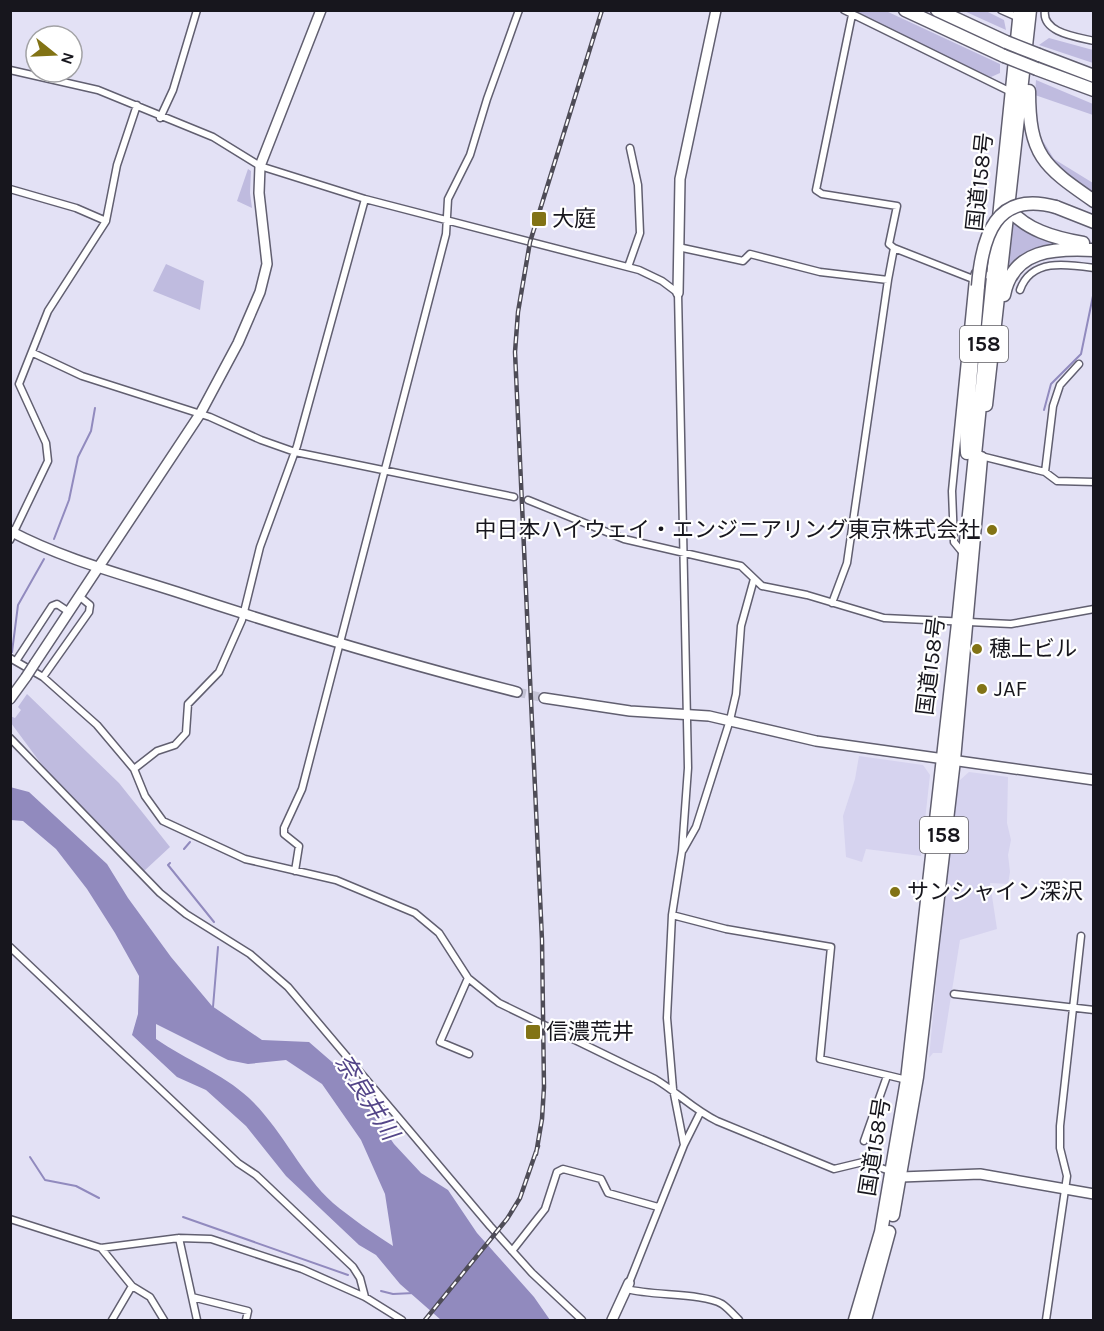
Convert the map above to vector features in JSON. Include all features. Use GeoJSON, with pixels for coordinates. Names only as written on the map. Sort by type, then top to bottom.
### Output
{"type":"FeatureCollection","features":[{"type":"Feature","properties":{"kind":"highway"},"geometry":{"type":"LineString","coordinates":[[905,10],[1004,56],[1094,90]]}},
{"type":"Feature","properties":{"kind":"highway"},"geometry":{"type":"LineString","coordinates":[[937,10],[1005,42],[1094,76]]}},
{"type":"Feature","properties":{"kind":"highway"},"geometry":{"type":"LineString","coordinates":[[1025,14],[1029,115],[1033,142],[1043,161],[1094,201]]}},
{"type":"Feature","properties":{"kind":"highway","name":"国道158号"},"geometry":{"type":"LineString","coordinates":[[962,623],[969,493],[991,276],[1011,92],[1025,14]]}},
{"type":"Feature","properties":{"kind":"highway","name":"国道158号"},"geometry":{"type":"LineString","coordinates":[[865,1320],[917,1077],[962,623],[1008,208],[1025,14]]}},
{"type":"Feature","properties":{"kind":"highway"},"geometry":{"type":"LineString","coordinates":[[1039,55],[1094,71]]}},
{"type":"Feature","properties":{"kind":"highway"},"geometry":{"type":"LineString","coordinates":[[1000,195],[1020,221],[1037,230],[1067,240],[1094,244]]}},
{"type":"Feature","properties":{"kind":"highway"},"geometry":{"type":"LineString","coordinates":[[969,493],[966,432],[975,282],[983,244],[994,222],[1004,213],[1023,204],[1043,204],[1056,207],[1094,222]]}},
{"type":"Feature","properties":{"kind":"highway"},"geometry":{"type":"LineString","coordinates":[[993,345],[1005,291],[1017,265],[1049,250],[1094,250]]}},
{"type":"Feature","properties":{"kind":"highway","name":"国道158号"},"geometry":{"type":"LineString","coordinates":[[855,1320],[897,1174],[948,759]]}},
{"type":"Feature","properties":{"kind":"street"},"geometry":{"type":"LineString","coordinates":[[160,118],[173,90],[197,10]]}},
{"type":"Feature","properties":{"kind":"street"},"geometry":{"type":"LineString","coordinates":[[10,699],[200,414],[238,343],[264,279],[267,264],[259,194],[260,166],[321,10]]}},
{"type":"Feature","properties":{"kind":"street"},"geometry":{"type":"LineString","coordinates":[[295,871],[299,846],[284,834],[284,828],[302,789],[446,234],[448,199],[470,155],[487,99],[519,10]]}},
{"type":"Feature","properties":{"kind":"street"},"geometry":{"type":"LineString","coordinates":[[684,1145],[673,1089],[666,1018],[672,915],[682,851],[688,768],[682,552],[678,247],[680,179],[716,10]]}},
{"type":"Feature","properties":{"kind":"street"},"geometry":{"type":"LineString","coordinates":[[1001,10],[1025,14]]}},
{"type":"Feature","properties":{"kind":"street"},"geometry":{"type":"LineString","coordinates":[[1045,10],[1044,15],[1050,26],[1058,32],[1094,41]]}},
{"type":"Feature","properties":{"kind":"street"},"geometry":{"type":"LineString","coordinates":[[975,282],[889,244],[897,206],[822,194],[816,190],[849,12],[1011,92]]}},
{"type":"Feature","properties":{"kind":"street"},"geometry":{"type":"LineString","coordinates":[[10,70],[81,85],[137,105],[160,118],[213,137],[260,166],[365,199],[628,267],[662,281],[678,293]]}},
{"type":"Feature","properties":{"kind":"street"},"geometry":{"type":"LineString","coordinates":[[137,105],[117,165],[106,221],[48,311],[19,384],[49,452],[48,461],[37,489],[12,535],[99,567],[339,644],[517,692]]}},
{"type":"Feature","properties":{"kind":"street"},"geometry":{"type":"LineString","coordinates":[[628,267],[640,233],[638,185],[630,148]]}},
{"type":"Feature","properties":{"kind":"street"},"geometry":{"type":"LineString","coordinates":[[10,189],[76,208],[106,221]]}},
{"type":"Feature","properties":{"kind":"street"},"geometry":{"type":"LineString","coordinates":[[134,770],[157,751],[175,745],[186,733],[188,704],[219,672],[243,614],[260,547],[295,452],[365,199]]}},
{"type":"Feature","properties":{"kind":"street"},"geometry":{"type":"LineString","coordinates":[[678,247],[743,261],[750,254],[820,272],[888,280]]}},
{"type":"Feature","properties":{"kind":"street"},"geometry":{"type":"LineString","coordinates":[[832,603],[847,562],[894,248]]}},
{"type":"Feature","properties":{"kind":"street"},"geometry":{"type":"LineString","coordinates":[[1020,290],[1024,279],[1031,271],[1066,264],[1094,268]]}},
{"type":"Feature","properties":{"kind":"street"},"geometry":{"type":"LineString","coordinates":[[964,553],[954,542],[952,491],[975,273],[991,276]]}},
{"type":"Feature","properties":{"kind":"street"},"geometry":{"type":"LineString","coordinates":[[33,352],[82,376],[200,414],[295,452],[514,497]]}},
{"type":"Feature","properties":{"kind":"street"},"geometry":{"type":"LineString","coordinates":[[1044,472],[1053,406],[1060,385],[1079,364]]}},
{"type":"Feature","properties":{"kind":"street"},"geometry":{"type":"LineString","coordinates":[[10,381],[19,384]]}},
{"type":"Feature","properties":{"kind":"street"},"geometry":{"type":"LineString","coordinates":[[981,456],[1044,472],[1057,481],[1094,482]]}},
{"type":"Feature","properties":{"kind":"street"},"geometry":{"type":"LineString","coordinates":[[528,500],[624,539],[741,566],[762,586],[884,618],[1011,624],[1094,609]]}},
{"type":"Feature","properties":{"kind":"street"},"geometry":{"type":"LineString","coordinates":[[682,851],[696,826],[730,720],[736,694],[735,672],[741,626],[754,579]]}},
{"type":"Feature","properties":{"kind":"street"},"geometry":{"type":"LineString","coordinates":[[43,677],[89,612],[88,602],[79,596]]}},
{"type":"Feature","properties":{"kind":"street"},"geometry":{"type":"LineString","coordinates":[[69,612],[57,604],[52,606],[14,659],[43,677],[97,725],[134,770],[145,796],[163,821],[245,859],[336,880],[415,913],[439,933],[468,978],[499,1003],[673,1089],[700,1113],[736,1130],[834,1169],[863,1162],[897,1174],[980,1174],[1063,1191],[1094,1194]]}},
{"type":"Feature","properties":{"kind":"street"},"geometry":{"type":"LineString","coordinates":[[544,698],[589,706],[730,720],[816,741],[1094,780]]}},
{"type":"Feature","properties":{"kind":"street"},"geometry":{"type":"LineString","coordinates":[[10,738],[160,893],[186,914],[250,954],[288,987],[512,1251],[582,1320]]}},
{"type":"Feature","properties":{"kind":"street"},"geometry":{"type":"LineString","coordinates":[[672,915],[726,929],[831,947],[819,1059],[907,1080]]}},
{"type":"Feature","properties":{"kind":"street"},"geometry":{"type":"LineString","coordinates":[[1046,1320],[1067,1171],[1060,1148],[1060,1126],[1081,936]]}},
{"type":"Feature","properties":{"kind":"street"},"geometry":{"type":"LineString","coordinates":[[10,947],[238,1163],[256,1175],[341,1254],[360,1278],[365,1297]]}},
{"type":"Feature","properties":{"kind":"street"},"geometry":{"type":"LineString","coordinates":[[468,978],[440,1042],[469,1054]]}},
{"type":"Feature","properties":{"kind":"street"},"geometry":{"type":"LineString","coordinates":[[954,994],[1094,1010]]}},
{"type":"Feature","properties":{"kind":"street"},"geometry":{"type":"LineString","coordinates":[[864,1141],[887,1076]]}},
{"type":"Feature","properties":{"kind":"street"},"geometry":{"type":"LineString","coordinates":[[612,1320],[628,1286],[684,1145],[700,1113]]}},
{"type":"Feature","properties":{"kind":"street"},"geometry":{"type":"LineString","coordinates":[[512,1251],[545,1209],[557,1172],[563,1168],[601,1179],[608,1192],[658,1207]]}},
{"type":"Feature","properties":{"kind":"street"},"geometry":{"type":"LineString","coordinates":[[10,1219],[101,1248],[178,1238],[211,1239],[256,1252],[365,1297],[402,1320]]}},
{"type":"Feature","properties":{"kind":"street"},"geometry":{"type":"LineString","coordinates":[[178,1238],[197,1320]]}},
{"type":"Feature","properties":{"kind":"street"},"geometry":{"type":"LineString","coordinates":[[101,1248],[132,1286],[150,1298],[164,1320]]}},
{"type":"Feature","properties":{"kind":"street"},"geometry":{"type":"LineString","coordinates":[[112,1320],[132,1286]]}},
{"type":"Feature","properties":{"kind":"street"},"geometry":{"type":"LineString","coordinates":[[628,1286],[647,1294],[712,1300],[723,1305],[739,1320]]}},
{"type":"Feature","properties":{"kind":"street"},"geometry":{"type":"LineString","coordinates":[[192,1297],[248,1311],[246,1320]]}},
{"type":"Feature","properties":{"kind":"shaded area"},"geometry":{"type":"Polygon","coordinates":[[[853,11],[886,11],[1000,64],[1000,73],[991,77],[975,71],[853,11]]]}},
{"type":"Feature","properties":{"kind":"shaded area"},"geometry":{"type":"Polygon","coordinates":[[[964,11],[986,11],[1004,20],[1006,30],[964,11]]]}},
{"type":"Feature","properties":{"kind":"shaded area"},"geometry":{"type":"Polygon","coordinates":[[[1049,38],[1093,50],[1093,63],[1039,45],[1049,38]]]}},
{"type":"Feature","properties":{"kind":"shaded area"},"geometry":{"type":"Polygon","coordinates":[[[1036,80],[1093,104],[1093,115],[1035,95],[1036,80]]]}},
{"type":"Feature","properties":{"kind":"shaded area"},"geometry":{"type":"Polygon","coordinates":[[[1037,131],[1054,159],[1093,183],[1093,196],[1072,181],[1039,147],[1037,131]]]}},
{"type":"Feature","properties":{"kind":"shaded area"},"geometry":{"type":"Polygon","coordinates":[[[248,169],[251,171],[252,208],[237,201],[248,169]]]}},
{"type":"Feature","properties":{"kind":"shaded area"},"geometry":{"type":"Polygon","coordinates":[[[1011,218],[1055,240],[1055,247],[1031,250],[1008,265],[1011,218]]]}},
{"type":"Feature","properties":{"kind":"shaded area"},"geometry":{"type":"Polygon","coordinates":[[[166,264],[204,281],[200,310],[153,291],[166,264]]]}},
{"type":"Feature","properties":{"kind":"shaded area"},"geometry":{"type":"Polygon","coordinates":[[[27,694],[119,783],[170,847],[143,872],[45,769],[11,723],[10,716],[15,718],[21,710],[18,707],[27,694]]]}},
{"type":"Feature","properties":{"kind":"shaded area"},"geometry":{"type":"Polygon","coordinates":[[[859,756],[923,765],[930,775],[921,856],[866,849],[862,862],[846,857],[843,816],[855,779],[859,756]]]}},
{"type":"Feature","properties":{"kind":"shaded area"},"geometry":{"type":"Polygon","coordinates":[[[969,772],[1008,777],[1007,823],[1011,840],[1008,855],[1010,872],[1008,884],[990,883],[997,929],[960,940],[942,1053],[933,1053],[929,1058],[951,827],[959,781],[969,772]]]}},
{"type":"Feature","properties":{"kind":"shaded area"},"geometry":{"type":"Polygon","coordinates":[[[10,787],[29,792],[107,864],[128,898],[171,957],[212,1006],[262,1040],[309,1042],[347,1075],[394,1144],[421,1173],[448,1190],[477,1233],[534,1297],[550,1320],[441,1320],[400,1284],[376,1255],[359,1245],[286,1176],[246,1126],[206,1090],[177,1077],[132,1035],[138,1014],[139,976],[115,933],[87,889],[56,849],[23,821],[11,820],[10,787]],[[156,1024],[156,1039],[216,1074],[249,1098],[261,1110],[321,1191],[347,1214],[393,1246],[385,1194],[361,1140],[322,1084],[286,1060],[248,1064],[228,1060],[156,1024]]]}},
{"type":"Feature","properties":{"kind":"waterway"},"geometry":{"type":"LineString","coordinates":[[1044,410],[1051,384],[1081,354],[1094,291]]}},
{"type":"Feature","properties":{"kind":"waterway"},"geometry":{"type":"LineString","coordinates":[[54,539],[69,500],[78,457],[91,431],[95,408]]}},
{"type":"Feature","properties":{"kind":"waterway"},"geometry":{"type":"LineString","coordinates":[[12,652],[18,605],[44,559]]}},
{"type":"Feature","properties":{"kind":"waterway"},"geometry":{"type":"LineString","coordinates":[[184,849],[190,842]]}},
{"type":"Feature","properties":{"kind":"waterway"},"geometry":{"type":"LineString","coordinates":[[170,863],[168,865],[214,922]]}},
{"type":"Feature","properties":{"kind":"waterway"},"geometry":{"type":"LineString","coordinates":[[213,1007],[218,947]]}},
{"type":"Feature","properties":{"kind":"waterway"},"geometry":{"type":"LineString","coordinates":[[30,1157],[45,1180],[76,1186],[99,1198]]}},
{"type":"Feature","properties":{"kind":"waterway"},"geometry":{"type":"LineString","coordinates":[[183,1217],[348,1275]]}},
{"type":"Feature","properties":{"kind":"waterway"},"geometry":{"type":"LineString","coordinates":[[381,1291],[393,1294],[414,1293]]}},
{"type":"Feature","properties":{"kind":"tunnel"},"geometry":{"type":"LineString","coordinates":[[517,692],[544,698]]}},
{"type":"Feature","properties":{"kind":"railway"},"geometry":{"type":"LineString","coordinates":[[536,1154],[542,1119],[544,1087],[542,940],[515,352],[518,312],[530,242],[602,10]]}},
{"type":"Feature","properties":{"kind":"railway"},"geometry":{"type":"LineString","coordinates":[[425,1320],[507,1219],[520,1198],[538,1146]]}},
{"type":"Feature","properties":{"kind":"place","name":"大庭"},"geometry":{"type":"Point","coordinates":[539,219]}},
{"type":"Feature","properties":{"kind":"place","name":"中日本ハイウェイ・エンジニアリング東京株式会社"},"geometry":{"type":"Point","coordinates":[992,530]}},
{"type":"Feature","properties":{"kind":"place","name":"穂上ビル"},"geometry":{"type":"Point","coordinates":[977,649]}},
{"type":"Feature","properties":{"kind":"place","name":"JAF"},"geometry":{"type":"Point","coordinates":[982,689]}},
{"type":"Feature","properties":{"kind":"place","name":"サンシャイン深沢"},"geometry":{"type":"Point","coordinates":[895,892]}},
{"type":"Feature","properties":{"kind":"place","name":"信濃荒井"},"geometry":{"type":"Point","coordinates":[533,1032]}},
{"type":"Feature","properties":{"kind":"water label","name":"奈良井川"},"geometry":{"type":"Point","coordinates":[367,1097]}}]}
